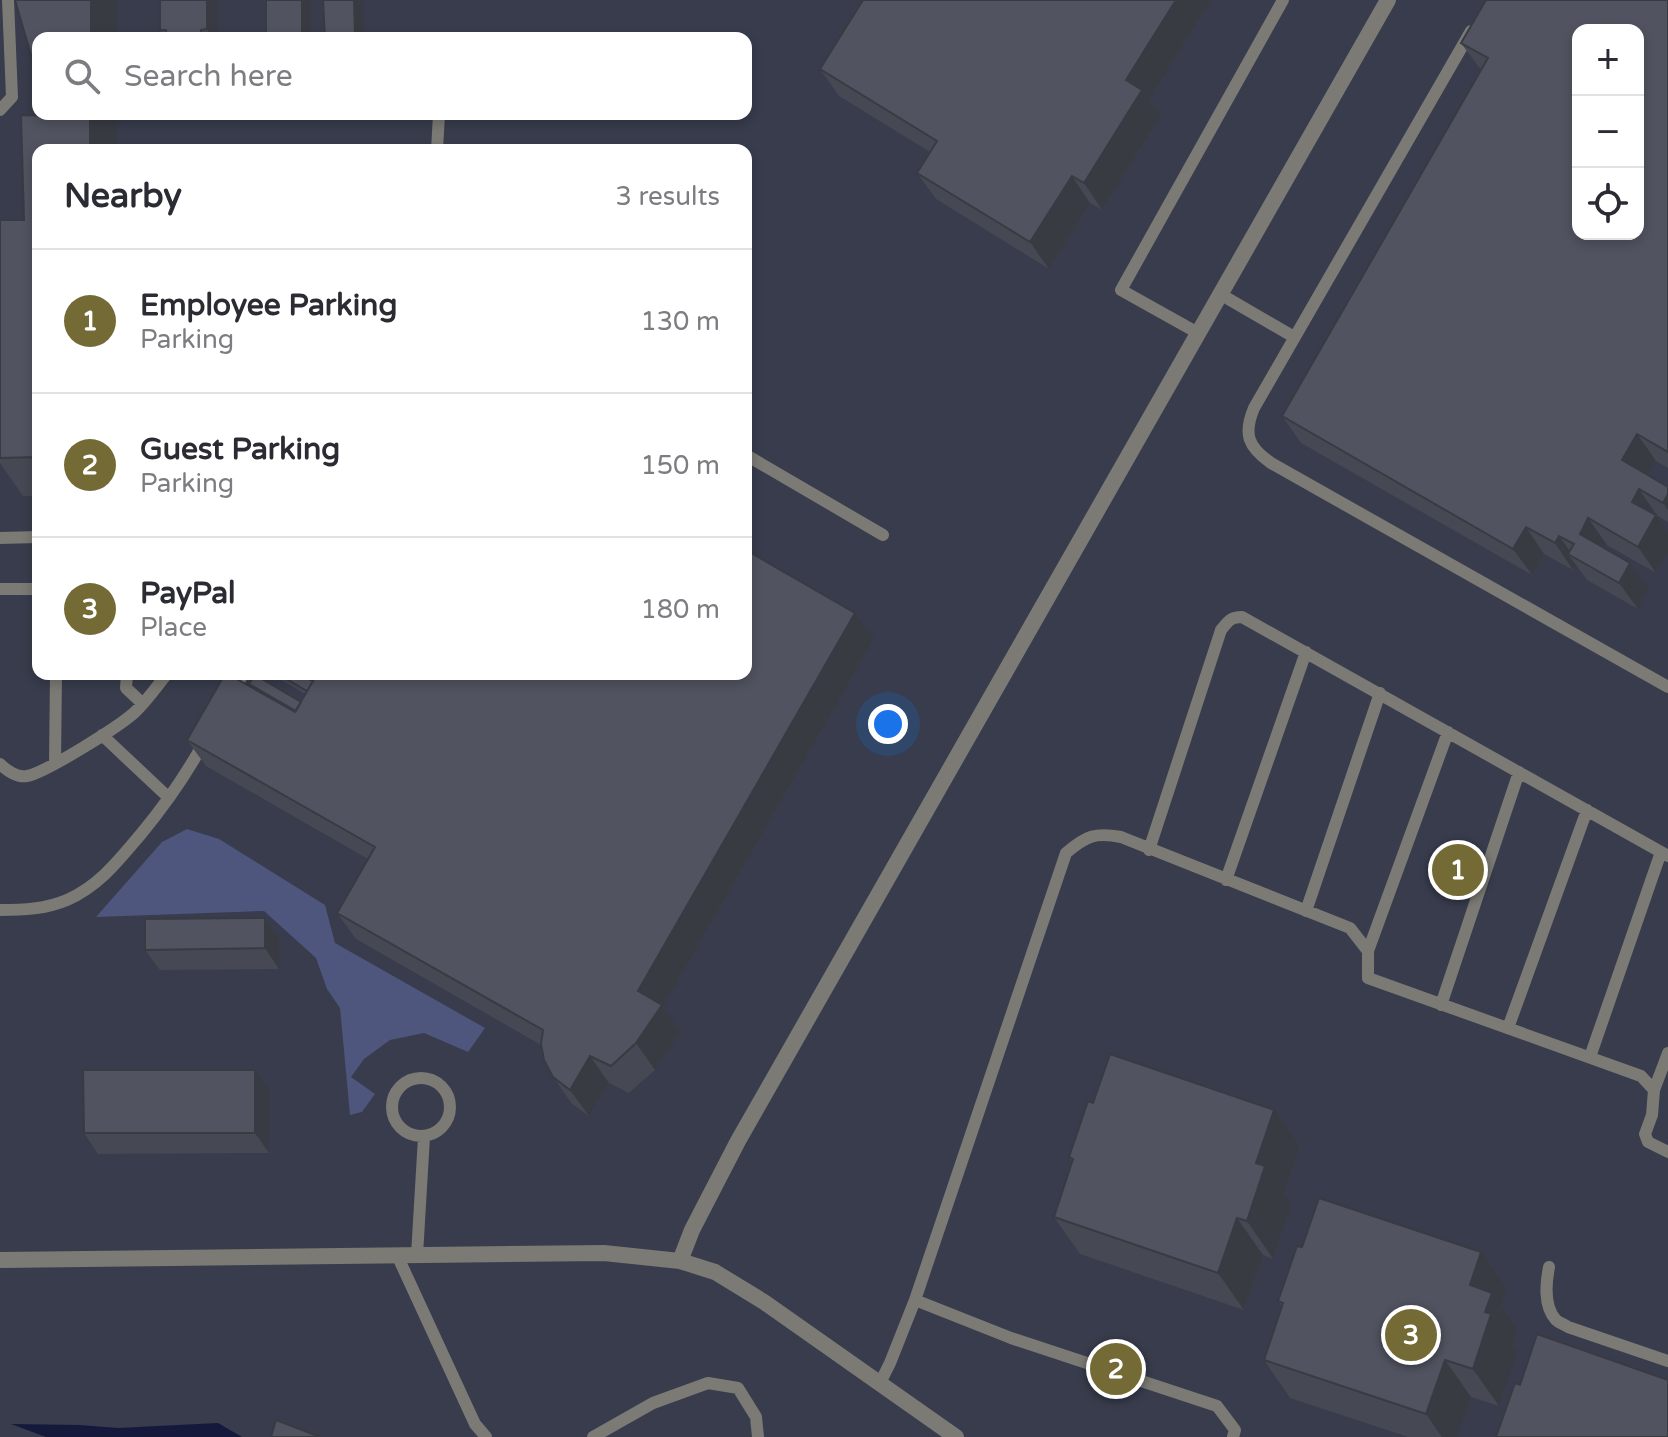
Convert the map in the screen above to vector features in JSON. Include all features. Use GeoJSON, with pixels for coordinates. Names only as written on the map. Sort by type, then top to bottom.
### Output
{"type":"FeatureCollection","features":[{"type":"Feature","properties":{"kind":"street"},"geometry":{"type":"LineString","coordinates":[[680,1261],[692,1230],[738,1141],[1388,0]]}},
{"type":"Feature","properties":{"kind":"street"},"geometry":{"type":"LineString","coordinates":[[0,1260],[604,1253],[680,1261],[715,1272],[764,1302],[956,1437]]}},
{"type":"Feature","properties":{"kind":"lane"},"geometry":{"type":"LineString","coordinates":[[0,110],[12,97],[8,0]]}},
{"type":"Feature","properties":{"kind":"lane"},"geometry":{"type":"LineString","coordinates":[[1198,333],[1121,290],[1283,0]]}},
{"type":"Feature","properties":{"kind":"lane"},"geometry":{"type":"LineString","coordinates":[[1481,14],[1294,337],[1248,423],[1249,438],[1257,453],[1668,687]]}},
{"type":"Feature","properties":{"kind":"lane"},"geometry":{"type":"LineString","coordinates":[[437,144],[439,120]]}},
{"type":"Feature","properties":{"kind":"lane"},"geometry":{"type":"LineString","coordinates":[[1220,294],[1294,337]]}},
{"type":"Feature","properties":{"kind":"lane"},"geometry":{"type":"LineString","coordinates":[[752,459],[883,535]]}},
{"type":"Feature","properties":{"kind":"lane"},"geometry":{"type":"LineString","coordinates":[[0,538],[32,537]]}},
{"type":"Feature","properties":{"kind":"lane"},"geometry":{"type":"LineString","coordinates":[[0,589],[32,589]]}},
{"type":"Feature","properties":{"kind":"lane"},"geometry":{"type":"LineString","coordinates":[[1149,850],[1221,630],[1227,621],[1242,617],[1664,854],[1590,1057]]}},
{"type":"Feature","properties":{"kind":"lane"},"geometry":{"type":"LineString","coordinates":[[1226,880],[1306,652]]}},
{"type":"Feature","properties":{"kind":"lane"},"geometry":{"type":"LineString","coordinates":[[55,763],[56,680]]}},
{"type":"Feature","properties":{"kind":"lane"},"geometry":{"type":"LineString","coordinates":[[127,680],[126,688],[142,703]]}},
{"type":"Feature","properties":{"kind":"lane"},"geometry":{"type":"LineString","coordinates":[[0,764],[24,777],[40,772],[134,713],[162,680]]}},
{"type":"Feature","properties":{"kind":"lane"},"geometry":{"type":"LineString","coordinates":[[227,703],[240,680]]}},
{"type":"Feature","properties":{"kind":"lane"},"geometry":{"type":"LineString","coordinates":[[1306,911],[1380,693]]}},
{"type":"Feature","properties":{"kind":"lane"},"geometry":{"type":"LineString","coordinates":[[0,910],[38,909],[66,900],[107,874],[185,776],[212,729]]}},
{"type":"Feature","properties":{"kind":"lane"},"geometry":{"type":"LineString","coordinates":[[1448,732],[1368,951],[1368,978],[1641,1076],[1654,1090]]}},
{"type":"Feature","properties":{"kind":"lane"},"geometry":{"type":"LineString","coordinates":[[102,735],[169,798]]}},
{"type":"Feature","properties":{"kind":"lane"},"geometry":{"type":"LineString","coordinates":[[1441,1005],[1519,772]]}},
{"type":"Feature","properties":{"kind":"lane"},"geometry":{"type":"LineString","coordinates":[[1508,1028],[1587,810]]}},
{"type":"Feature","properties":{"kind":"lane"},"geometry":{"type":"LineString","coordinates":[[880,1383],[915,1300],[1066,853],[1082,840],[1104,834],[1121,837],[1350,928],[1368,951]]}},
{"type":"Feature","properties":{"kind":"lane"},"geometry":{"type":"LineString","coordinates":[[1668,1053],[1654,1090],[1652,1115],[1645,1134],[1648,1142],[1668,1152]]}},
{"type":"Feature","properties":{"kind":"lane"},"geometry":{"type":"LineString","coordinates":[[417,1077],[435,1080],[448,1094],[450,1113],[441,1129],[424,1137],[406,1134],[393,1120],[391,1101],[400,1085],[417,1077]]}},
{"type":"Feature","properties":{"kind":"lane"},"geometry":{"type":"LineString","coordinates":[[417,1255],[424,1137]]}},
{"type":"Feature","properties":{"kind":"lane"},"geometry":{"type":"LineString","coordinates":[[397,1255],[475,1424],[486,1437]]}},
{"type":"Feature","properties":{"kind":"lane"},"geometry":{"type":"LineString","coordinates":[[1549,1267],[1545,1289],[1556,1319],[1568,1327],[1668,1361]]}},
{"type":"Feature","properties":{"kind":"lane"},"geometry":{"type":"LineString","coordinates":[[915,1300],[1011,1338],[1217,1406],[1235,1430],[1233,1437]]}},
{"type":"Feature","properties":{"kind":"lane"},"geometry":{"type":"LineString","coordinates":[[593,1437],[653,1403],[708,1383],[738,1388],[756,1417],[758,1437]]}},
{"type":"Feature","properties":{"kind":"shaded area"},"geometry":{"type":"Polygon","coordinates":[[[0,0],[1668,0],[1668,1437],[0,1437],[0,0]]]}},
{"type":"Feature","properties":{"kind":"shaded area"},"geometry":{"type":"Polygon","coordinates":[[[187,829],[219,839],[325,905],[335,943],[485,1028],[468,1052],[424,1033],[390,1040],[364,1059],[351,1077],[375,1094],[362,1112],[350,1115],[340,1008],[327,989],[316,958],[264,911],[96,917],[162,842],[187,829]]]}},
{"type":"Feature","properties":{"kind":"shaded area"},"geometry":{"type":"Polygon","coordinates":[[[218,1423],[242,1437],[46,1437],[11,1424],[118,1428],[218,1423]]]}},
{"type":"Feature","properties":{"kind":"building"},"geometry":{"type":"Polygon","coordinates":[[[15,0],[91,0],[91,32],[32,32],[32,58],[15,0]]]}},
{"type":"Feature","properties":{"kind":"building"},"geometry":{"type":"Polygon","coordinates":[[[160,0],[207,0],[207,29],[201,32],[160,30],[160,0]]]}},
{"type":"Feature","properties":{"kind":"building"},"geometry":{"type":"Polygon","coordinates":[[[266,0],[302,0],[302,32],[266,32],[266,0]]]}},
{"type":"Feature","properties":{"kind":"building"},"geometry":{"type":"Polygon","coordinates":[[[323,0],[354,0],[355,32],[325,32],[323,0]]]}},
{"type":"Feature","properties":{"kind":"building"},"geometry":{"type":"Polygon","coordinates":[[[863,0],[1176,0],[1126,80],[1142,90],[1084,183],[1072,176],[1030,242],[917,173],[937,141],[820,69],[863,0]]]}},
{"type":"Feature","properties":{"kind":"building"},"geometry":{"type":"Polygon","coordinates":[[[1486,0],[1668,0],[1668,452],[1637,434],[1622,460],[1668,487],[1668,494],[1663,503],[1639,489],[1632,502],[1656,515],[1638,547],[1588,518],[1580,534],[1630,563],[1619,583],[1568,554],[1574,544],[1559,536],[1555,543],[1526,527],[1513,549],[1282,416],[1488,58],[1461,43],[1486,0]]]}},
{"type":"Feature","properties":{"kind":"building"},"geometry":{"type":"Polygon","coordinates":[[[21,115],[32,115],[32,120],[90,120],[90,144],[32,144],[32,457],[0,458],[0,220],[24,220],[21,115]]]}},
{"type":"Feature","properties":{"kind":"building"},"geometry":{"type":"Polygon","coordinates":[[[752,553],[855,613],[638,991],[662,1005],[636,1043],[611,1066],[590,1056],[570,1090],[553,1077],[544,1060],[541,1044],[543,1030],[337,913],[375,847],[187,740],[222,680],[239,680],[295,712],[314,680],[752,680],[752,553]]]}},
{"type":"Feature","properties":{"kind":"building"},"geometry":{"type":"Polygon","coordinates":[[[252,680],[264,680],[301,702],[296,711],[249,684],[252,680]]]}},
{"type":"Feature","properties":{"kind":"building"},"geometry":{"type":"Polygon","coordinates":[[[288,680],[313,681],[307,691],[288,680]]]}},
{"type":"Feature","properties":{"kind":"building"},"geometry":{"type":"Polygon","coordinates":[[[265,918],[265,948],[145,950],[145,919],[265,918]]]}},
{"type":"Feature","properties":{"kind":"building"},"geometry":{"type":"Polygon","coordinates":[[[1110,1054],[1274,1110],[1256,1163],[1265,1166],[1247,1221],[1237,1218],[1218,1273],[1054,1217],[1073,1159],[1069,1157],[1088,1101],[1093,1103],[1110,1054]]]}},
{"type":"Feature","properties":{"kind":"building"},"geometry":{"type":"Polygon","coordinates":[[[83,1070],[255,1070],[255,1133],[84,1133],[83,1070]]]}},
{"type":"Feature","properties":{"kind":"building"},"geometry":{"type":"Polygon","coordinates":[[[1319,1198],[1481,1252],[1470,1285],[1492,1293],[1485,1312],[1491,1314],[1473,1369],[1445,1360],[1426,1414],[1264,1360],[1283,1303],[1278,1301],[1297,1246],[1302,1247],[1319,1198]]]}},
{"type":"Feature","properties":{"kind":"building"},"geometry":{"type":"Polygon","coordinates":[[[1537,1334],[1668,1380],[1668,1437],[1496,1437],[1515,1383],[1520,1385],[1537,1334]]]}},
{"type":"Feature","properties":{"kind":"building"},"geometry":{"type":"Polygon","coordinates":[[[276,1420],[320,1437],[271,1437],[276,1420]]]}},
{"type":"Feature","properties":{"kind":"place","name":"Employee Parking"},"geometry":{"type":"Point","coordinates":[1458,870]}},
{"type":"Feature","properties":{"kind":"place","name":"PayPal"},"geometry":{"type":"Point","coordinates":[1411,1335]}},
{"type":"Feature","properties":{"kind":"place","name":"Guest Parking"},"geometry":{"type":"Point","coordinates":[1116,1369]}}]}
